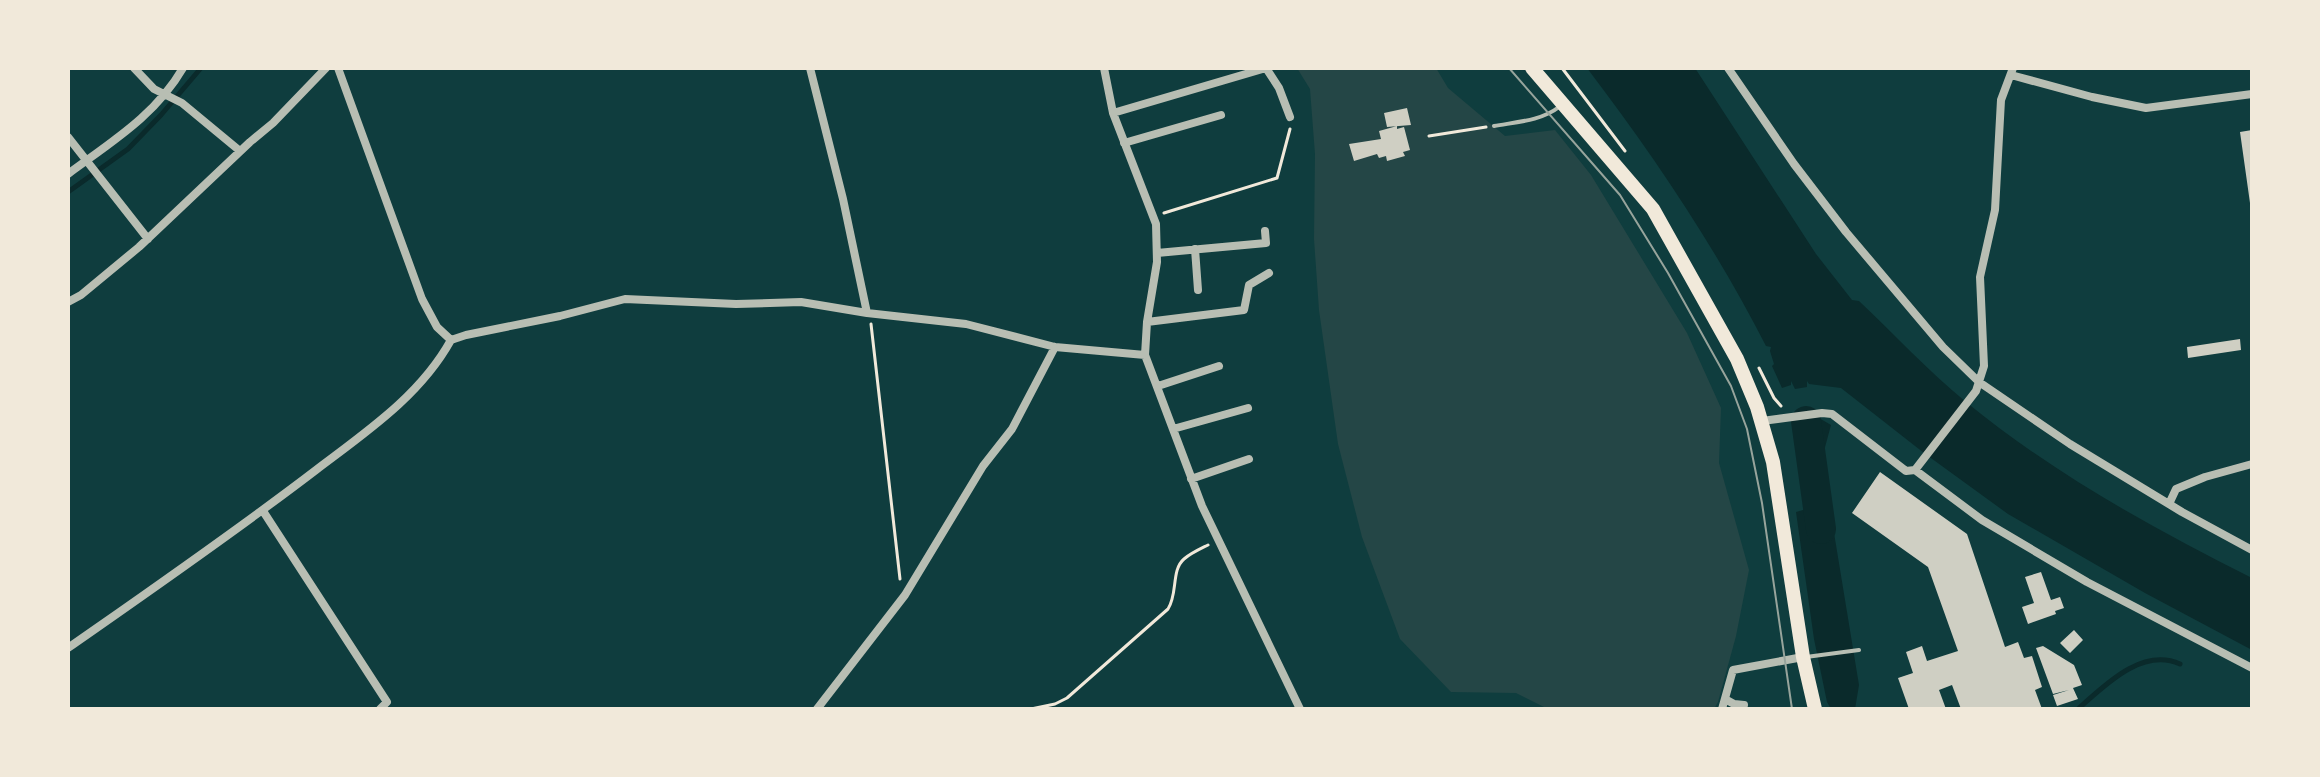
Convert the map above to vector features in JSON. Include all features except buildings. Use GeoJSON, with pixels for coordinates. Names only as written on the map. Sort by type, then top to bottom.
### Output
{"type":"FeatureCollection","features":[{"type":"Feature","properties":{"kind":"highway"},"geometry":{"type":"LineString","coordinates":[[1532,68],[1653,209],[1737,359],[1762,421],[1773,462],[1803,657],[1815,709]]}},
{"type":"Feature","properties":{"kind":"street"},"geometry":{"type":"LineString","coordinates":[[134,68],[154,89],[182,103],[240,151]]}},
{"type":"Feature","properties":{"kind":"street"},"geometry":{"type":"LineString","coordinates":[[68,174],[123,137],[165,93],[183,68]]}},
{"type":"Feature","properties":{"kind":"street"},"geometry":{"type":"LineString","coordinates":[[68,302],[81,295],[148,239],[273,123],[326,68]]}},
{"type":"Feature","properties":{"kind":"street"},"geometry":{"type":"LineString","coordinates":[[338,68],[422,299],[437,327],[451,340]]}},
{"type":"Feature","properties":{"kind":"street"},"geometry":{"type":"LineString","coordinates":[[810,68],[843,199],[867,313]]}},
{"type":"Feature","properties":{"kind":"street"},"geometry":{"type":"LineString","coordinates":[[1104,68],[1113,113],[1153,216],[1157,253],[1145,355],[1191,479],[1300,709]]}},
{"type":"Feature","properties":{"kind":"street"},"geometry":{"type":"LineString","coordinates":[[1113,113],[1266,68],[1279,88],[1290,117]]}},
{"type":"Feature","properties":{"kind":"street"},"geometry":{"type":"LineString","coordinates":[[1728,68],[1794,164],[1846,232],[1978,386],[2169,504],[2252,550]]}},
{"type":"Feature","properties":{"kind":"street"},"geometry":{"type":"LineString","coordinates":[[1762,421],[1832,414],[1906,471],[1917,468],[1978,386],[1984,366],[1980,277],[1995,210],[2001,100],[2012,71],[2092,97],[2146,108],[2252,94]]}},
{"type":"Feature","properties":{"kind":"street"},"geometry":{"type":"LineString","coordinates":[[1124,143],[1221,115]]}},
{"type":"Feature","properties":{"kind":"street"},"geometry":{"type":"LineString","coordinates":[[68,137],[148,239]]}},
{"type":"Feature","properties":{"kind":"street"},"geometry":{"type":"LineString","coordinates":[[1157,253],[1266,243],[1265,231]]}},
{"type":"Feature","properties":{"kind":"street"},"geometry":{"type":"LineString","coordinates":[[1195,249],[1198,290]]}},
{"type":"Feature","properties":{"kind":"street"},"geometry":{"type":"LineString","coordinates":[[1147,322],[1244,310],[1249,285],[1269,273]]}},
{"type":"Feature","properties":{"kind":"street"},"geometry":{"type":"LineString","coordinates":[[68,648],[263,511],[384,418],[429,373],[451,340],[625,299],[736,304],[801,302],[966,324],[1055,347],[1145,355]]}},
{"type":"Feature","properties":{"kind":"street"},"geometry":{"type":"LineString","coordinates":[[817,709],[906,593],[983,466],[1012,429],[1055,347]]}},
{"type":"Feature","properties":{"kind":"street"},"geometry":{"type":"LineString","coordinates":[[1158,386],[1219,366]]}},
{"type":"Feature","properties":{"kind":"street"},"geometry":{"type":"LineString","coordinates":[[1173,429],[1248,408]]}},
{"type":"Feature","properties":{"kind":"street"},"geometry":{"type":"LineString","coordinates":[[1191,479],[1249,459]]}},
{"type":"Feature","properties":{"kind":"street"},"geometry":{"type":"LineString","coordinates":[[2169,504],[2176,489],[2252,464]]}},
{"type":"Feature","properties":{"kind":"street"},"geometry":{"type":"LineString","coordinates":[[1917,468],[1982,520],[2087,582],[2252,668]]}},
{"type":"Feature","properties":{"kind":"street"},"geometry":{"type":"LineString","coordinates":[[263,511],[387,702],[380,709]]}},
{"type":"Feature","properties":{"kind":"street"},"geometry":{"type":"LineString","coordinates":[[1722,709],[1733,670],[1803,657]]}},
{"type":"Feature","properties":{"kind":"street"},"geometry":{"type":"LineString","coordinates":[[1725,699],[1744,705]]}},
{"type":"Feature","properties":{"kind":"lane"},"geometry":{"type":"LineString","coordinates":[[1494,126],[1550,114],[1564,103]]}},
{"type":"Feature","properties":{"kind":"lane"},"geometry":{"type":"LineString","coordinates":[[1803,657],[1859,650]]}},
{"type":"Feature","properties":{"kind":"path"},"geometry":{"type":"LineString","coordinates":[[1562,68],[1625,151]]}},
{"type":"Feature","properties":{"kind":"path"},"geometry":{"type":"LineString","coordinates":[[1153,216],[1277,178],[1290,117]]}},
{"type":"Feature","properties":{"kind":"path"},"geometry":{"type":"LineString","coordinates":[[1429,136],[1494,126]]}},
{"type":"Feature","properties":{"kind":"path"},"geometry":{"type":"LineString","coordinates":[[867,313],[872,334],[897,563],[901,587],[906,593]]}},
{"type":"Feature","properties":{"kind":"path"},"geometry":{"type":"LineString","coordinates":[[1758,366],[1774,398],[1782,407],[1788,408]]}},
{"type":"Feature","properties":{"kind":"path"},"geometry":{"type":"LineString","coordinates":[[1031,709],[1067,698],[1168,609],[1175,595],[1176,574],[1182,560],[1218,539]]}},
{"type":"Feature","properties":{"kind":"shaded area"},"geometry":{"type":"Polygon","coordinates":[[[1297,68],[1436,68],[1448,88],[1505,136],[1555,130],[1591,175],[1687,333],[1721,408],[1719,463],[1749,570],[1736,636],[1714,709],[1548,709],[1516,693],[1451,692],[1400,639],[1362,537],[1338,444],[1319,310],[1310,89],[1297,68]]]}},
{"type":"Feature","properties":{"kind":"shaded area"},"geometry":{"type":"Polygon","coordinates":[[[1587,68],[1695,68],[1816,254],[1852,300],[1859,301],[1966,402],[2033,452],[2141,519],[2252,578],[2252,650],[2008,514],[1841,388],[1809,384],[1807,381],[1807,387],[1795,389],[1791,381],[1791,385],[1782,388],[1772,366],[1771,347],[1766,346],[1705,238],[1587,68]]]}},
{"type":"Feature","properties":{"kind":"shaded area"},"geometry":{"type":"Polygon","coordinates":[[[1819,418],[1831,425],[1824,451],[1825,478],[1859,685],[1855,709],[1831,709],[1827,702],[1814,639],[1796,512],[1817,506],[1810,442],[1794,443],[1799,422],[1819,418]]]}},
{"type":"Feature","properties":{"kind":"waterway"},"geometry":{"type":"LineString","coordinates":[[68,192],[128,149],[201,68]]}},
{"type":"Feature","properties":{"kind":"waterway"},"geometry":{"type":"LineString","coordinates":[[1806,421],[1821,529]]}},
{"type":"Feature","properties":{"kind":"waterway"},"geometry":{"type":"LineString","coordinates":[[2078,709],[2112,680],[2138,664],[2152,660],[2180,664]]}},
{"type":"Feature","properties":{"kind":"tram line"},"geometry":{"type":"LineString","coordinates":[[1509,68],[1620,195],[1731,386],[1747,429],[1762,503],[1792,709]]}}]}
